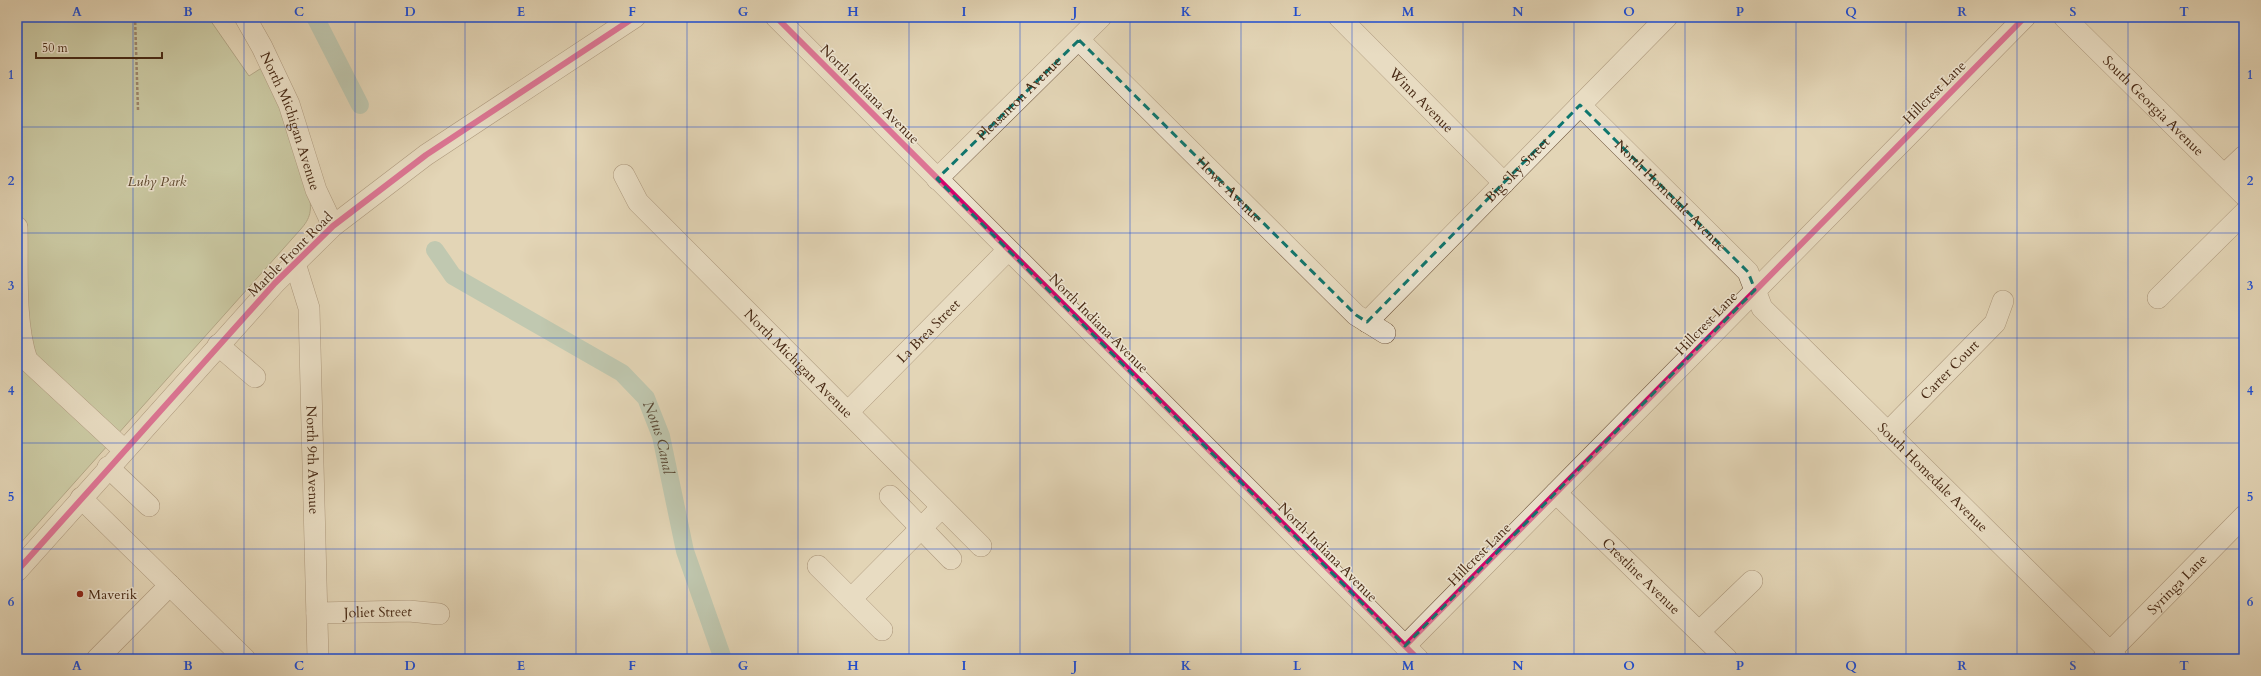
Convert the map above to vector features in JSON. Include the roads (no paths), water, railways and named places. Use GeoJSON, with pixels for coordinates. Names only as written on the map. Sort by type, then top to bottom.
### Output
{"type":"FeatureCollection","features":[{"type":"Feature","properties":{"kind":"street","name":"North Michigan Avenue"},"geometry":{"type":"LineString","coordinates":[[245,17],[262,47],[289,104],[316,190],[333,226]]}},
{"type":"Feature","properties":{"kind":"street","name":"Marble Front Road"},"geometry":{"type":"LineString","coordinates":[[17,570],[218,345],[295,263],[333,226],[426,155],[635,17]]}},
{"type":"Feature","properties":{"kind":"street","name":"North Indiana Avenue"},"geometry":{"type":"LineString","coordinates":[[776,17],[1411,652]]}},
{"type":"Feature","properties":{"kind":"street","name":"Pleasanton Avenue"},"geometry":{"type":"LineString","coordinates":[[937,178],[1101,17]]}},
{"type":"Feature","properties":{"kind":"street","name":"Winn Avenue"},"geometry":{"type":"LineString","coordinates":[[1339,17],[1504,183]]}},
{"type":"Feature","properties":{"kind":"street","name":"Big Sky Street"},"geometry":{"type":"LineString","coordinates":[[1367,322],[1667,17]]}},
{"type":"Feature","properties":{"kind":"street","name":"Hillcrest Lane"},"geometry":{"type":"LineString","coordinates":[[1411,652],[1556,494],[2025,17]]}},
{"type":"Feature","properties":{"kind":"street","name":"South Georgia Avenue"},"geometry":{"type":"LineString","coordinates":[[2064,17],[2244,195]]}},
{"type":"Feature","properties":{"kind":"street","name":"Howe Avenue"},"geometry":{"type":"LineString","coordinates":[[1079,40],[1356,315],[1385,333]]}},
{"type":"Feature","properties":{"kind":"street","name":"North Homedale Avenue"},"geometry":{"type":"LineString","coordinates":[[1580,106],[1748,272],[1755,290]]}},
{"type":"Feature","properties":{"kind":"street"},"geometry":{"type":"LineString","coordinates":[[2224,175],[2244,156]]}},
{"type":"Feature","properties":{"kind":"street","name":"North Michigan Avenue"},"geometry":{"type":"LineString","coordinates":[[624,175],[638,202],[981,546]]}},
{"type":"Feature","properties":{"kind":"street"},"geometry":{"type":"LineString","coordinates":[[2158,298],[2244,213]]}},
{"type":"Feature","properties":{"kind":"street"},"geometry":{"type":"LineString","coordinates":[[17,227],[20,324],[22,347],[27,360],[124,450]]}},
{"type":"Feature","properties":{"kind":"street","name":"La Brea Street"},"geometry":{"type":"LineString","coordinates":[[848,412],[1008,250]]}},
{"type":"Feature","properties":{"kind":"street","name":"North 9th Avenue"},"geometry":{"type":"LineString","coordinates":[[295,263],[309,308],[318,659]]}},
{"type":"Feature","properties":{"kind":"street","name":"South Homedale Avenue"},"geometry":{"type":"LineString","coordinates":[[1755,290],[1762,308],[2110,657]]}},
{"type":"Feature","properties":{"kind":"street","name":"Carter Court"},"geometry":{"type":"LineString","coordinates":[[1887,433],[1995,323],[2003,301]]}},
{"type":"Feature","properties":{"kind":"street"},"geometry":{"type":"LineString","coordinates":[[218,345],[255,377]]}},
{"type":"Feature","properties":{"kind":"street"},"geometry":{"type":"LineString","coordinates":[[108,468],[149,506]]}},
{"type":"Feature","properties":{"kind":"street","name":"Crestline Avenue"},"geometry":{"type":"LineString","coordinates":[[1556,494],[1700,632],[1726,659]]}},
{"type":"Feature","properties":{"kind":"street"},"geometry":{"type":"LineString","coordinates":[[890,496],[951,560]]}},
{"type":"Feature","properties":{"kind":"street"},"geometry":{"type":"LineString","coordinates":[[81,498],[245,659]]}},
{"type":"Feature","properties":{"kind":"street"},"geometry":{"type":"LineString","coordinates":[[851,599],[942,507]]}},
{"type":"Feature","properties":{"kind":"street","name":"Syringa Lane"},"geometry":{"type":"LineString","coordinates":[[2110,657],[2244,516]]}},
{"type":"Feature","properties":{"kind":"street"},"geometry":{"type":"LineString","coordinates":[[818,566],[882,630]]}},
{"type":"Feature","properties":{"kind":"street"},"geometry":{"type":"LineString","coordinates":[[1700,632],[1752,581]]}},
{"type":"Feature","properties":{"kind":"street"},"geometry":{"type":"LineString","coordinates":[[97,659],[170,585]]}},
{"type":"Feature","properties":{"kind":"street","name":"Joliet Street"},"geometry":{"type":"LineString","coordinates":[[317,613],[409,611],[439,614]]}},
{"type":"Feature","properties":{"kind":"waterway","name":"Notus Canal"},"geometry":{"type":"LineString","coordinates":[[315,17],[360,105]]}},
{"type":"Feature","properties":{"kind":"waterway","name":"Notus Canal"},"geometry":{"type":"LineString","coordinates":[[435,250],[453,276],[622,373],[646,398],[661,436],[685,551],[723,659]]}},
{"type":"Feature","properties":{"kind":"place","name":"Maverik"},"geometry":{"type":"Point","coordinates":[80,594]}},
{"type":"Feature","properties":{"kind":"park label","name":"Luby Park"},"geometry":{"type":"Point","coordinates":[157,181]}}]}
